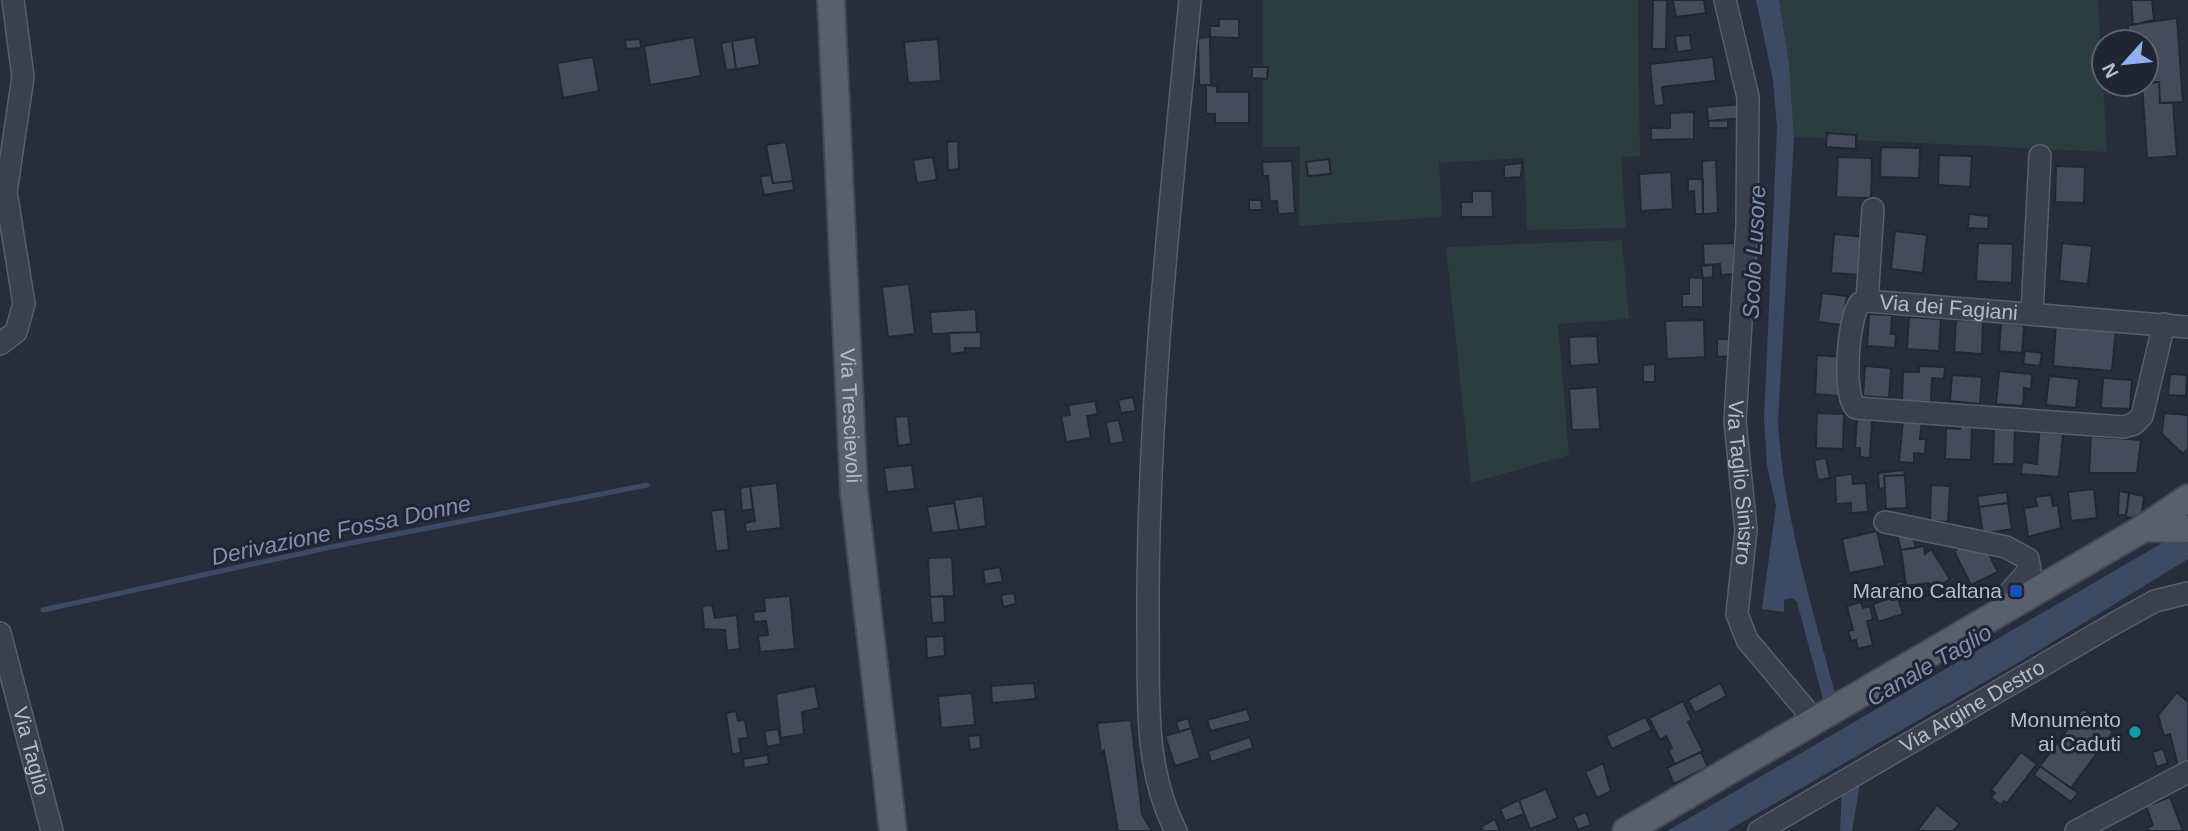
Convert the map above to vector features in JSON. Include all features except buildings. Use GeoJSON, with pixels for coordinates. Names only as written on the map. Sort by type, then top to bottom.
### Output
{"type":"FeatureCollection","features":[{"type":"Feature","properties":{"kind":"main road","name":"Via Trescievoli"},"geometry":{"type":"LineString","coordinates":[[831,0],[854,492],[893,831]]}},
{"type":"Feature","properties":{"kind":"main road"},"geometry":{"type":"LineString","coordinates":[[1626,831],[2005,609],[2177,520]]}},
{"type":"Feature","properties":{"kind":"street"},"geometry":{"type":"LineString","coordinates":[[0,344],[16,332],[24,304],[6,192],[23,78],[12,0]]}},
{"type":"Feature","properties":{"kind":"street"},"geometry":{"type":"LineString","coordinates":[[1176,831],[1159,787],[1149,726],[1148,573],[1152,425],[1190,0]]}},
{"type":"Feature","properties":{"kind":"street","name":"Via Taglio Sinistro"},"geometry":{"type":"LineString","coordinates":[[1725,0],[1748,97],[1747,225],[1735,421],[1746,530],[1737,614],[1747,640],[1816,722]]}},
{"type":"Feature","properties":{"kind":"street","name":"Via dei Fagiani"},"geometry":{"type":"LineString","coordinates":[[2032,313],[2040,156]]}},
{"type":"Feature","properties":{"kind":"street"},"geometry":{"type":"LineString","coordinates":[[1873,209],[1867,301],[1860,303],[1852,316],[1847,396],[1856,408],[2124,427],[2134,424],[2142,416],[2164,324]]}},
{"type":"Feature","properties":{"kind":"street","name":"Via dei Fagiani"},"geometry":{"type":"LineString","coordinates":[[1867,301],[2188,327]]}},
{"type":"Feature","properties":{"kind":"street"},"geometry":{"type":"LineString","coordinates":[[1885,522],[2006,547],[2028,559],[2030,569],[2004,599],[2002,604],[2005,609]]}},
{"type":"Feature","properties":{"kind":"street","name":"Via Argine Destro"},"geometry":{"type":"LineString","coordinates":[[1759,831],[2135,612],[2155,601],[2188,593]]}},
{"type":"Feature","properties":{"kind":"street","name":"Via Taglio"},"geometry":{"type":"LineString","coordinates":[[0,633],[52,831]]}},
{"type":"Feature","properties":{"kind":"street"},"geometry":{"type":"LineString","coordinates":[[2076,831],[2188,772]]}},
{"type":"Feature","properties":{"kind":"shaded area"},"geometry":{"type":"Polygon","coordinates":[[[1263,0],[1638,0],[1640,156],[1621,157],[1626,228],[1527,230],[1524,158],[1439,163],[1442,217],[1299,226],[1300,147],[1263,147],[1263,0]]]}},
{"type":"Feature","properties":{"kind":"shaded area"},"geometry":{"type":"Polygon","coordinates":[[[1779,0],[2098,0],[2100,28],[2090,28],[2090,98],[2104,98],[2107,152],[1794,137],[1789,64],[1779,0]]]}},
{"type":"Feature","properties":{"kind":"shaded area"},"geometry":{"type":"Polygon","coordinates":[[[1622,240],[1629,319],[1558,324],[1569,455],[1471,483],[1446,247],[1622,240]]]}},
{"type":"Feature","properties":{"kind":"water"},"geometry":{"type":"Polygon","coordinates":[[[1756,0],[1779,0],[1789,64],[1794,137],[1778,421],[1792,525],[1836,697],[1824,703],[1797,602],[1792,598],[1784,600],[1784,612],[1762,609],[1776,506],[1767,465],[1764,419],[1777,128],[1773,80],[1756,0]]]}},
{"type":"Feature","properties":{"kind":"water"},"geometry":{"type":"Polygon","coordinates":[[[2188,528],[2188,559],[2033,654],[1727,831],[1667,831],[2188,528]]]}},
{"type":"Feature","properties":{"kind":"water"},"geometry":{"type":"Polygon","coordinates":[[[1860,783],[1852,831],[1840,831],[1842,788],[1860,783]]]}},
{"type":"Feature","properties":{"kind":"waterway","name":"Derivazione Fossa Donne"},"geometry":{"type":"LineString","coordinates":[[43,610],[331,547],[647,485]]}},
{"type":"Feature","properties":{"kind":"place","name":"Marano Caltana"},"geometry":{"type":"Point","coordinates":[2016,591]}},
{"type":"Feature","properties":{"kind":"place","name":"Monumento ai Caduti"},"geometry":{"type":"Point","coordinates":[2135,732]}},
{"type":"Feature","properties":{"kind":"water label","name":"Scolo Lusore"},"geometry":{"type":"Point","coordinates":[1754,252]}},
{"type":"Feature","properties":{"kind":"water label","name":"Canale Taglio"},"geometry":{"type":"Point","coordinates":[1929,665]}}]}
